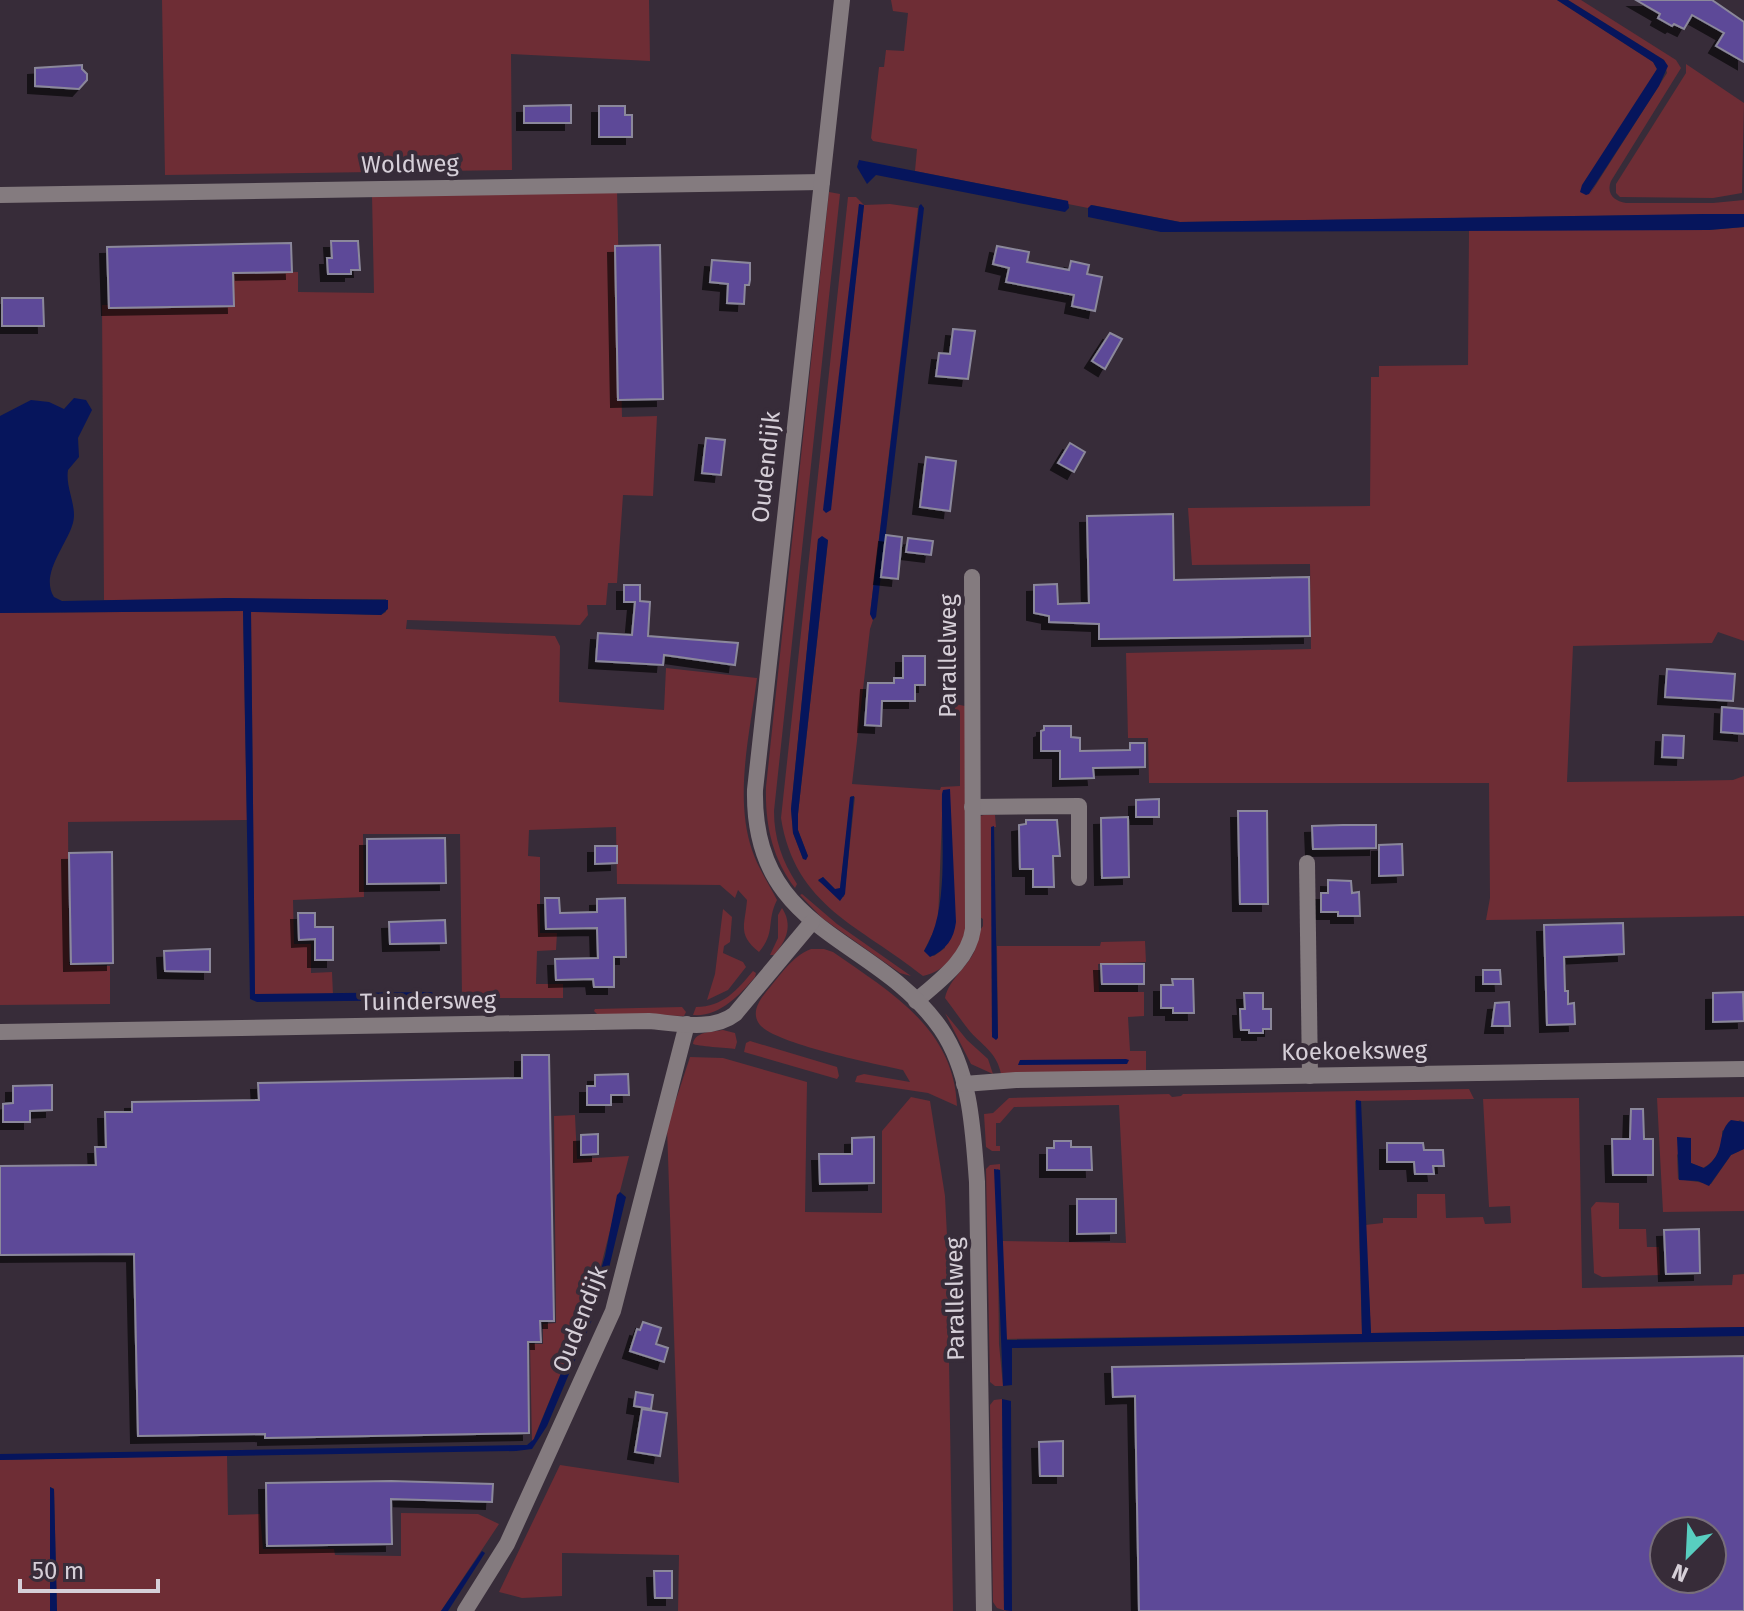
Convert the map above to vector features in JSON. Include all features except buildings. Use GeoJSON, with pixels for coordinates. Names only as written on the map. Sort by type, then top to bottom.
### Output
{"type":"FeatureCollection","features":[{"type":"Feature","properties":{"kind":"street","name":"Oudendijk"},"geometry":{"type":"LineString","coordinates":[[812,922],[788,897],[768,864],[758,833],[755,804],[842,0]]}},
{"type":"Feature","properties":{"kind":"street","name":"Woldweg"},"geometry":{"type":"LineString","coordinates":[[0,195],[822,182]]}},
{"type":"Feature","properties":{"kind":"street","name":"Parallelweg"},"geometry":{"type":"LineString","coordinates":[[916,1001],[962,958],[971,942],[972,577]]}},
{"type":"Feature","properties":{"kind":"street"},"geometry":{"type":"LineString","coordinates":[[972,807],[1079,806],[1079,878]]}},
{"type":"Feature","properties":{"kind":"street"},"geometry":{"type":"LineString","coordinates":[[1307,863],[1310,1076]]}},
{"type":"Feature","properties":{"kind":"street","name":"Parallelweg"},"geometry":{"type":"LineString","coordinates":[[812,922],[916,1001],[942,1030],[956,1058],[964,1084],[974,1133],[977,1182],[984,1611]]}},
{"type":"Feature","properties":{"kind":"street","name":"Tuindersweg"},"geometry":{"type":"LineString","coordinates":[[0,1032],[649,1021],[712,1024],[730,1018],[812,922]]}},
{"type":"Feature","properties":{"kind":"street","name":"Oudendijk"},"geometry":{"type":"LineString","coordinates":[[465,1611],[507,1544],[613,1311],[687,1024]]}},
{"type":"Feature","properties":{"kind":"street","name":"Koekoeksweg"},"geometry":{"type":"LineString","coordinates":[[964,1084],[1016,1080],[1744,1069]]}},
{"type":"Feature","properties":{"kind":"shaded area"},"geometry":{"type":"Polygon","coordinates":[[[162,0],[649,0],[650,61],[511,54],[512,170],[165,175],[162,0]]]}},
{"type":"Feature","properties":{"kind":"shaded area"},"geometry":{"type":"Polygon","coordinates":[[[891,0],[1557,0],[1653,62],[1657,69],[1590,194],[1667,73],[1664,60],[1568,0],[1581,0],[1676,60],[1681,68],[1611,181],[1612,196],[1626,203],[1744,200],[1744,214],[1180,222],[1092,205],[1088,208],[1068,204],[1068,201],[915,171],[917,149],[873,141],[871,138],[879,67],[884,67],[886,50],[904,51],[908,13],[893,11],[891,0]]]}},
{"type":"Feature","properties":{"kind":"shaded area"},"geometry":{"type":"Polygon","coordinates":[[[1557,0],[1568,0],[1664,60],[1668,66],[1659,86],[1586,195],[1580,192],[1582,185],[1657,69],[1653,62],[1557,0]]]}},
{"type":"Feature","properties":{"kind":"shaded area"},"geometry":{"type":"Polygon","coordinates":[[[1686,64],[1744,103],[1742,193],[1713,198],[1620,197],[1616,193],[1616,184],[1686,73],[1686,64]]]}},
{"type":"Feature","properties":{"kind":"shaded area"},"geometry":{"type":"Polygon","coordinates":[[[859,160],[1068,201],[1069,208],[1065,212],[876,175],[867,184],[857,167],[859,160]]]}},
{"type":"Feature","properties":{"kind":"shaded area"},"geometry":{"type":"Polygon","coordinates":[[[617,189],[622,417],[657,416],[653,496],[623,495],[617,583],[608,583],[606,605],[587,605],[588,615],[580,625],[407,620],[406,629],[555,636],[560,646],[559,702],[664,710],[666,668],[757,678],[745,764],[744,808],[752,850],[777,900],[767,939],[759,952],[748,940],[744,929],[747,900],[738,890],[735,898],[720,885],[617,884],[616,827],[529,830],[528,856],[540,857],[540,933],[557,933],[556,950],[537,951],[536,984],[563,984],[563,998],[462,998],[460,834],[363,834],[364,897],[293,900],[294,944],[311,944],[311,973],[332,972],[333,995],[255,995],[251,611],[381,615],[386,612],[386,599],[104,600],[102,305],[233,304],[233,272],[298,272],[298,292],[374,293],[372,195],[617,189]]]}},
{"type":"Feature","properties":{"kind":"shaded area"},"geometry":{"type":"Polygon","coordinates":[[[829,192],[840,194],[774,811],[777,840],[797,884],[795,888],[775,853],[767,814],[766,787],[829,192]]]}},
{"type":"Feature","properties":{"kind":"shaded area"},"geometry":{"type":"Polygon","coordinates":[[[848,197],[856,197],[864,205],[890,204],[918,208],[852,784],[940,790],[941,787],[960,786],[960,715],[955,704],[965,706],[969,924],[953,957],[940,969],[923,976],[834,912],[800,873],[781,818],[848,197]],[[859,204],[829,513],[864,206],[859,204]],[[818,539],[791,809],[793,833],[803,859],[808,856],[798,830],[798,814],[828,541],[818,539]],[[943,790],[938,922],[924,951],[934,956],[945,948],[943,790]],[[851,796],[840,889],[835,889],[823,877],[818,881],[844,897],[855,797],[851,796]]]}},
{"type":"Feature","properties":{"kind":"shaded area"},"geometry":{"type":"Polygon","coordinates":[[[859,204],[864,205],[831,510],[826,513],[823,510],[859,204]]]}},
{"type":"Feature","properties":{"kind":"shaded area"},"geometry":{"type":"Polygon","coordinates":[[[921,204],[924,208],[876,617],[873,620],[870,614],[921,204]]]}},
{"type":"Feature","properties":{"kind":"shaded area"},"geometry":{"type":"Polygon","coordinates":[[[1091,205],[1180,222],[1744,214],[1744,227],[1709,230],[1161,232],[1088,217],[1091,205]]]}},
{"type":"Feature","properties":{"kind":"shaded area"},"geometry":{"type":"Polygon","coordinates":[[[1744,227],[1744,641],[1718,632],[1712,643],[1573,646],[1567,782],[1733,780],[1744,776],[1744,916],[1486,920],[1490,898],[1489,783],[1149,783],[1148,738],[1128,738],[1126,653],[1311,649],[1310,564],[1192,565],[1188,508],[1370,506],[1371,377],[1379,377],[1379,366],[1468,365],[1469,229],[1709,230],[1744,227]]]}},
{"type":"Feature","properties":{"kind":"shaded area"},"geometry":{"type":"Polygon","coordinates":[[[74,398],[86,400],[92,410],[78,438],[79,457],[68,470],[74,519],[52,570],[50,588],[54,597],[62,601],[226,598],[388,600],[388,609],[381,615],[251,612],[255,994],[431,992],[431,1000],[257,1002],[250,999],[243,611],[0,613],[0,416],[31,400],[49,402],[64,409],[74,398]]]}},
{"type":"Feature","properties":{"kind":"shaded area"},"geometry":{"type":"Polygon","coordinates":[[[822,536],[828,540],[798,814],[798,830],[808,856],[806,860],[793,833],[791,809],[818,539],[822,536]]]}},
{"type":"Feature","properties":{"kind":"shaded area"},"geometry":{"type":"Polygon","coordinates":[[[243,611],[247,820],[68,822],[69,965],[110,966],[110,1004],[0,1005],[0,613],[243,611]]]}},
{"type":"Feature","properties":{"kind":"shaded area"},"geometry":{"type":"Polygon","coordinates":[[[950,789],[956,922],[948,943],[930,957],[924,951],[938,916],[941,896],[942,794],[943,790],[950,789]]]}},
{"type":"Feature","properties":{"kind":"shaded area"},"geometry":{"type":"Polygon","coordinates":[[[854,796],[845,894],[840,901],[818,880],[823,877],[835,889],[840,888],[850,797],[854,796]]]}},
{"type":"Feature","properties":{"kind":"shaded area"},"geometry":{"type":"Polygon","coordinates":[[[995,815],[996,827],[991,827],[992,1037],[998,1038],[997,946],[1100,946],[1101,942],[1145,941],[1146,962],[1098,964],[1099,992],[1144,992],[1144,1016],[1128,1017],[1130,1051],[1146,1051],[1146,1070],[1001,1074],[992,1054],[945,998],[950,985],[975,950],[983,926],[983,919],[978,916],[980,816],[995,815]]]}},
{"type":"Feature","properties":{"kind":"shaded area"},"geometry":{"type":"Polygon","coordinates":[[[994,826],[996,1040],[992,1037],[991,827],[994,826]]]}},
{"type":"Feature","properties":{"kind":"shaded area"},"geometry":{"type":"Polygon","coordinates":[[[802,894],[837,924],[911,976],[900,973],[822,918],[802,894]]]}},
{"type":"Feature","properties":{"kind":"shaded area"},"geometry":{"type":"Polygon","coordinates":[[[782,908],[787,920],[787,932],[779,949],[770,955],[778,938],[778,915],[782,908]]]}},
{"type":"Feature","properties":{"kind":"shaded area"},"geometry":{"type":"Polygon","coordinates":[[[723,909],[732,917],[730,942],[724,946],[723,953],[743,962],[746,967],[728,990],[707,1000],[715,974],[723,909]]]}},
{"type":"Feature","properties":{"kind":"shaded area"},"geometry":{"type":"Polygon","coordinates":[[[811,949],[833,952],[876,982],[915,1015],[944,1055],[953,1079],[957,1106],[928,1093],[855,1082],[857,1076],[864,1074],[910,1082],[903,1070],[805,1046],[760,1025],[756,1012],[763,996],[792,962],[811,949]]]}},
{"type":"Feature","properties":{"kind":"shaded area"},"geometry":{"type":"Polygon","coordinates":[[[753,971],[755,977],[728,1004],[711,1013],[693,1015],[696,1007],[714,1004],[729,996],[753,971]]]}},
{"type":"Feature","properties":{"kind":"shaded area"},"geometry":{"type":"Polygon","coordinates":[[[682,1007],[686,1012],[684,1016],[597,1014],[594,1011],[595,1009],[682,1007]]]}},
{"type":"Feature","properties":{"kind":"shaded area"},"geometry":{"type":"Polygon","coordinates":[[[945,1013],[988,1059],[993,1074],[971,1064],[945,1013]]]}},
{"type":"Feature","properties":{"kind":"shaded area"},"geometry":{"type":"Polygon","coordinates":[[[723,1030],[735,1033],[735,1049],[693,1044],[700,1034],[723,1030]]]}},
{"type":"Feature","properties":{"kind":"shaded area"},"geometry":{"type":"Polygon","coordinates":[[[750,1041],[837,1067],[839,1076],[837,1079],[744,1052],[746,1043],[750,1041]]]}},
{"type":"Feature","properties":{"kind":"shaded area"},"geometry":{"type":"Polygon","coordinates":[[[690,1057],[723,1058],[807,1082],[805,1212],[882,1213],[882,1131],[911,1097],[930,1101],[945,1196],[947,1236],[953,1611],[678,1611],[679,1555],[562,1553],[562,1596],[522,1598],[499,1592],[560,1465],[679,1483],[667,1127],[690,1057]]]}},
{"type":"Feature","properties":{"kind":"shaded area"},"geometry":{"type":"Polygon","coordinates":[[[1020,1060],[1129,1060],[1127,1064],[1018,1065],[1020,1060]]]}},
{"type":"Feature","properties":{"kind":"shaded area"},"geometry":{"type":"Polygon","coordinates":[[[1469,1089],[1474,1099],[1355,1101],[1362,1334],[1005,1339],[1002,1241],[1126,1243],[1119,1105],[1014,1107],[1000,1123],[996,1123],[996,1146],[1000,1146],[1000,1151],[992,1151],[986,1147],[984,1114],[993,1113],[1009,1098],[1469,1089]]]}},
{"type":"Feature","properties":{"kind":"shaded area"},"geometry":{"type":"Polygon","coordinates":[[[1744,1097],[1744,1122],[1740,1120],[1722,1131],[1718,1152],[1708,1165],[1703,1168],[1691,1163],[1691,1138],[1677,1155],[1678,1179],[1711,1184],[1731,1155],[1744,1149],[1744,1211],[1663,1212],[1657,1098],[1744,1097]]]}},
{"type":"Feature","properties":{"kind":"shaded area"},"geometry":{"type":"Polygon","coordinates":[[[1579,1098],[1582,1288],[1732,1285],[1733,1275],[1744,1274],[1744,1327],[1371,1333],[1365,1225],[1383,1223],[1383,1218],[1417,1218],[1417,1194],[1445,1194],[1446,1218],[1483,1217],[1485,1224],[1511,1223],[1510,1206],[1489,1207],[1483,1099],[1579,1098]]]}},
{"type":"Feature","properties":{"kind":"shaded area"},"geometry":{"type":"Polygon","coordinates":[[[1356,1100],[1361,1101],[1371,1333],[1744,1327],[1744,1336],[1012,1348],[1012,1385],[1003,1386],[994,1169],[1000,1170],[1007,1340],[1362,1334],[1356,1100]]]}},
{"type":"Feature","properties":{"kind":"shaded area"},"geometry":{"type":"Polygon","coordinates":[[[575,1115],[577,1159],[629,1156],[594,1293],[532,1443],[530,1344],[543,1344],[543,1324],[556,1323],[554,1116],[575,1115]]]}},
{"type":"Feature","properties":{"kind":"shaded area"},"geometry":{"type":"Polygon","coordinates":[[[1731,1120],[1744,1122],[1744,1149],[1731,1155],[1709,1186],[1698,1181],[1679,1180],[1677,1137],[1691,1138],[1691,1163],[1704,1168],[1716,1156],[1723,1131],[1731,1120]]]}},
{"type":"Feature","properties":{"kind":"shaded area"},"geometry":{"type":"Polygon","coordinates":[[[1000,1164],[1000,1170],[997,1169],[999,1344],[1003,1386],[995,1386],[990,1382],[986,1169],[990,1165],[1000,1164]]]}},
{"type":"Feature","properties":{"kind":"shaded area"},"geometry":{"type":"Polygon","coordinates":[[[620,1192],[626,1197],[609,1268],[591,1322],[547,1426],[532,1449],[0,1460],[0,1454],[527,1445],[534,1439],[594,1293],[620,1192]]]}},
{"type":"Feature","properties":{"kind":"shaded area"},"geometry":{"type":"Polygon","coordinates":[[[1596,1202],[1619,1203],[1619,1229],[1646,1229],[1647,1247],[1659,1247],[1660,1275],[1602,1277],[1594,1273],[1591,1208],[1596,1202]]]}},
{"type":"Feature","properties":{"kind":"shaded area"},"geometry":{"type":"Polygon","coordinates":[[[1002,1399],[1006,1611],[997,1608],[993,1602],[990,1405],[994,1400],[1002,1399]]]}},
{"type":"Feature","properties":{"kind":"shaded area"},"geometry":{"type":"Polygon","coordinates":[[[1002,1399],[1011,1401],[1012,1611],[1004,1610],[1002,1399]]]}},
{"type":"Feature","properties":{"kind":"shaded area"},"geometry":{"type":"Polygon","coordinates":[[[227,1455],[228,1515],[260,1514],[263,1549],[334,1549],[335,1555],[401,1556],[401,1513],[478,1514],[499,1524],[441,1611],[57,1611],[54,1489],[50,1487],[50,1611],[0,1611],[0,1460],[227,1455]]]}},
{"type":"Feature","properties":{"kind":"shaded area"},"geometry":{"type":"Polygon","coordinates":[[[50,1487],[54,1489],[57,1611],[50,1611],[50,1487]]]}},
{"type":"Feature","properties":{"kind":"shaded area"},"geometry":{"type":"Polygon","coordinates":[[[482,1551],[485,1553],[448,1611],[441,1611],[482,1551]]]}}]}
